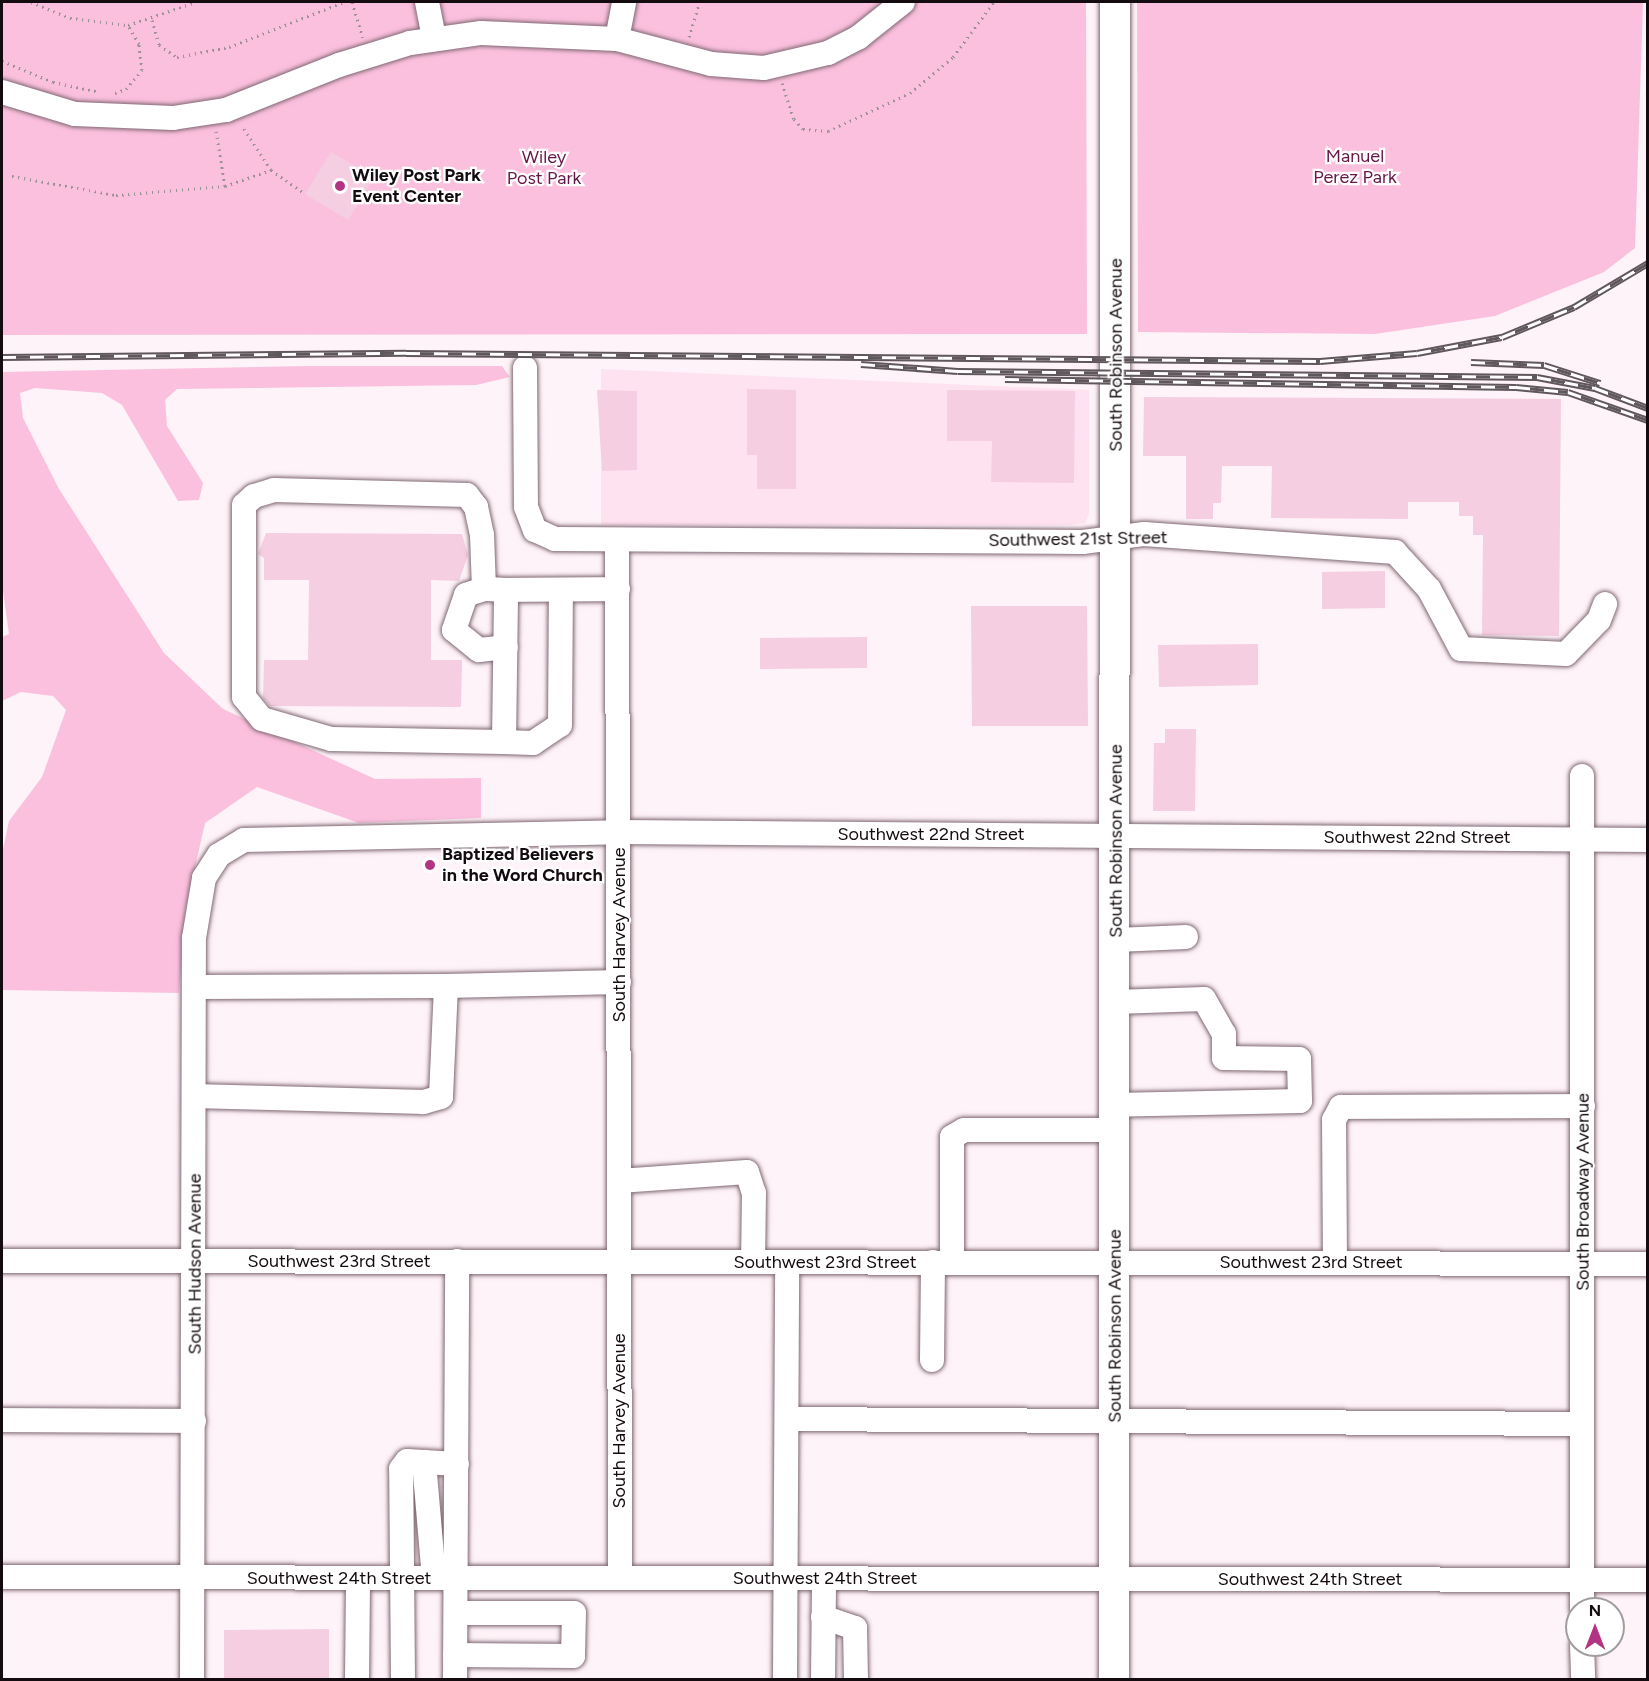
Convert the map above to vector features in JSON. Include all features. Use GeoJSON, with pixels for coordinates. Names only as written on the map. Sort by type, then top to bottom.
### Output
{"type":"FeatureCollection","features":[{"type":"Feature","properties":{"kind":"main road","name":"South Robinson Avenue"},"geometry":{"type":"LineString","coordinates":[[1114,1680],[1115,2]]}},
{"type":"Feature","properties":{"kind":"street"},"geometry":{"type":"LineString","coordinates":[[427,2],[434,39]]}},
{"type":"Feature","properties":{"kind":"street"},"geometry":{"type":"LineString","coordinates":[[617,39],[624,2]]}},
{"type":"Feature","properties":{"kind":"street"},"geometry":{"type":"LineString","coordinates":[[2,92],[75,114],[173,118],[225,111],[339,65],[434,39],[536,32],[617,39],[711,64],[793,64],[859,37],[903,2]]}},
{"type":"Feature","properties":{"kind":"street"},"geometry":{"type":"LineString","coordinates":[[525,368],[525,498],[531,524],[555,539],[617,541]]}},
{"type":"Feature","properties":{"kind":"street"},"geometry":{"type":"LineString","coordinates":[[504,742],[506,646],[476,507],[467,495],[274,490],[244,505],[244,697],[262,719],[331,739],[533,743],[560,725],[561,590]]}},
{"type":"Feature","properties":{"kind":"street","name":"Southwest 21st Street"},"geometry":{"type":"LineString","coordinates":[[617,541],[1116,538],[1144,534],[1395,552],[1429,589],[1461,649],[1566,654],[1599,620],[1605,604]]}},
{"type":"Feature","properties":{"kind":"street","name":"South Harvey Avenue"},"geometry":{"type":"LineString","coordinates":[[617,541],[620,1578]]}},
{"type":"Feature","properties":{"kind":"street"},"geometry":{"type":"LineString","coordinates":[[506,646],[479,650],[454,630],[466,595],[495,590],[618,589]]}},
{"type":"Feature","properties":{"kind":"street","name":"South Broadway Avenue"},"geometry":{"type":"LineString","coordinates":[[1582,776],[1584,838],[1582,1597]]}},
{"type":"Feature","properties":{"kind":"street","name":"Southwest 22nd Street"},"geometry":{"type":"LineString","coordinates":[[219,855],[244,840],[267,838],[619,832],[1647,840]]}},
{"type":"Feature","properties":{"kind":"street","name":"South Hudson Avenue"},"geometry":{"type":"LineString","coordinates":[[192,1680],[196,1261],[194,938],[204,878],[219,855]]}},
{"type":"Feature","properties":{"kind":"street"},"geometry":{"type":"LineString","coordinates":[[1116,940],[1186,937]]}},
{"type":"Feature","properties":{"kind":"street"},"geometry":{"type":"LineString","coordinates":[[194,987],[446,986],[619,982]]}},
{"type":"Feature","properties":{"kind":"street"},"geometry":{"type":"LineString","coordinates":[[195,1096],[423,1101],[441,1097],[446,986]]}},
{"type":"Feature","properties":{"kind":"street"},"geometry":{"type":"LineString","coordinates":[[932,1360],[943,1262],[952,1137],[964,1130],[1300,1101],[1299,1059],[1224,1058],[1224,1034],[1204,999],[1115,1002]]}},
{"type":"Feature","properties":{"kind":"street"},"geometry":{"type":"LineString","coordinates":[[1335,1262],[1335,1120],[1341,1107],[1583,1106]]}},
{"type":"Feature","properties":{"kind":"street"},"geometry":{"type":"LineString","coordinates":[[619,1181],[747,1172],[753,1186],[753,1262]]}},
{"type":"Feature","properties":{"kind":"street","name":"Southwest 23rd Street"},"geometry":{"type":"LineString","coordinates":[[2,1261],[1647,1264]]}},
{"type":"Feature","properties":{"kind":"street"},"geometry":{"type":"LineString","coordinates":[[445,1578],[457,1464],[453,1353],[457,1261]]}},
{"type":"Feature","properties":{"kind":"street"},"geometry":{"type":"LineString","coordinates":[[785,1680],[787,1262]]}},
{"type":"Feature","properties":{"kind":"street"},"geometry":{"type":"LineString","coordinates":[[787,1419],[1114,1419],[1582,1425]]}},
{"type":"Feature","properties":{"kind":"street"},"geometry":{"type":"LineString","coordinates":[[2,1420],[194,1420]]}},
{"type":"Feature","properties":{"kind":"street"},"geometry":{"type":"LineString","coordinates":[[403,1680],[401,1469],[407,1461],[457,1464]]}},
{"type":"Feature","properties":{"kind":"street"},"geometry":{"type":"LineString","coordinates":[[424,1462],[445,1578],[456,1613],[455,1680]]}},
{"type":"Feature","properties":{"kind":"street","name":"Southwest 24th Street"},"geometry":{"type":"LineString","coordinates":[[2,1577],[1647,1580]]}},
{"type":"Feature","properties":{"kind":"street"},"geometry":{"type":"LineString","coordinates":[[357,1680],[358,1578]]}},
{"type":"Feature","properties":{"kind":"street"},"geometry":{"type":"LineString","coordinates":[[823,1680],[824,1578]]}},
{"type":"Feature","properties":{"kind":"street"},"geometry":{"type":"LineString","coordinates":[[455,1655],[573,1656],[574,1613],[456,1613]]}},
{"type":"Feature","properties":{"kind":"street"},"geometry":{"type":"LineString","coordinates":[[824,1617],[855,1628],[856,1680]]}},
{"type":"Feature","properties":{"kind":"street"},"geometry":{"type":"LineString","coordinates":[[1582,1657],[1583,1680]]}},
{"type":"Feature","properties":{"kind":"path"},"geometry":{"type":"LineString","coordinates":[[31,2],[70,18],[128,25],[152,20],[196,2]]}},
{"type":"Feature","properties":{"kind":"path"},"geometry":{"type":"LineString","coordinates":[[152,20],[159,45],[177,57],[229,47],[344,2]]}},
{"type":"Feature","properties":{"kind":"path"},"geometry":{"type":"LineString","coordinates":[[2,62],[53,82],[115,93],[126,89],[142,70],[139,44],[128,25]]}},
{"type":"Feature","properties":{"kind":"path"},"geometry":{"type":"LineString","coordinates":[[239,117],[271,170],[302,192]]}},
{"type":"Feature","properties":{"kind":"path"},"geometry":{"type":"LineString","coordinates":[[225,186],[271,170]]}},
{"type":"Feature","properties":{"kind":"shaded area"},"geometry":{"type":"Polygon","coordinates":[[[601,369],[1089,390],[1089,514],[1085,523],[1071,525],[601,525],[601,369]]]}},
{"type":"Feature","properties":{"kind":"green space","name":"Wiley Post Park"},"geometry":{"type":"Polygon","coordinates":[[[2,2],[1086,2],[1087,334],[2,335],[2,2]]]}},
{"type":"Feature","properties":{"kind":"green space","name":"Manuel Perez Park"},"geometry":{"type":"Polygon","coordinates":[[[1137,2],[1643,2],[1635,248],[1604,272],[1495,316],[1375,334],[1138,332],[1137,2]]]}},
{"type":"Feature","properties":{"kind":"green space"},"geometry":{"type":"Polygon","coordinates":[[[308,366],[502,366],[510,377],[476,385],[177,389],[165,400],[167,426],[203,483],[199,500],[178,501],[122,405],[102,393],[35,388],[20,393],[23,418],[59,489],[164,653],[223,709],[375,779],[481,778],[481,818],[359,823],[257,787],[205,823],[186,907],[179,993],[2,990],[2,854],[9,821],[42,777],[66,710],[53,696],[21,692],[2,701],[2,637],[9,634],[2,584],[2,372],[308,366]]]}},
{"type":"Feature","properties":{"kind":"building","name":"Wiley Post Park Event Center"},"geometry":{"type":"Polygon","coordinates":[[[331,152],[374,177],[348,220],[305,194],[331,152]]]}},
{"type":"Feature","properties":{"kind":"building"},"geometry":{"type":"Polygon","coordinates":[[[747,389],[796,390],[796,489],[757,489],[757,455],[747,455],[747,389]]]}},
{"type":"Feature","properties":{"kind":"building"},"geometry":{"type":"Polygon","coordinates":[[[597,390],[637,391],[637,470],[602,471],[597,390]]]}},
{"type":"Feature","properties":{"kind":"building"},"geometry":{"type":"Polygon","coordinates":[[[947,390],[1075,391],[1074,483],[991,482],[992,441],[947,441],[947,390]]]}},
{"type":"Feature","properties":{"kind":"building"},"geometry":{"type":"Polygon","coordinates":[[[1144,397],[1561,399],[1559,636],[1482,635],[1483,535],[1473,535],[1473,516],[1459,516],[1459,502],[1408,502],[1408,519],[1271,518],[1272,466],[1222,466],[1221,503],[1213,503],[1213,519],[1186,519],[1186,456],[1143,456],[1144,397]]]}},
{"type":"Feature","properties":{"kind":"building"},"geometry":{"type":"Polygon","coordinates":[[[266,533],[462,534],[468,555],[459,581],[431,580],[431,660],[462,660],[461,707],[270,706],[263,698],[264,660],[308,660],[309,580],[264,580],[264,558],[258,554],[266,533]]]}},
{"type":"Feature","properties":{"kind":"building"},"geometry":{"type":"Polygon","coordinates":[[[1385,571],[1385,608],[1322,609],[1322,572],[1385,571]]]}},
{"type":"Feature","properties":{"kind":"building"},"geometry":{"type":"Polygon","coordinates":[[[971,606],[1087,606],[1088,726],[972,726],[971,606]]]}},
{"type":"Feature","properties":{"kind":"building"},"geometry":{"type":"Polygon","coordinates":[[[867,637],[867,668],[760,669],[760,638],[867,637]]]}},
{"type":"Feature","properties":{"kind":"building"},"geometry":{"type":"Polygon","coordinates":[[[1258,644],[1258,685],[1159,687],[1158,645],[1258,644]]]}},
{"type":"Feature","properties":{"kind":"building"},"geometry":{"type":"Polygon","coordinates":[[[1165,729],[1196,729],[1195,811],[1153,811],[1154,743],[1165,743],[1165,729]]]}},
{"type":"Feature","properties":{"kind":"building"},"geometry":{"type":"Polygon","coordinates":[[[329,1629],[329,1680],[224,1680],[224,1630],[329,1629]]]}},
{"type":"Feature","properties":{"kind":"railway"},"geometry":{"type":"LineString","coordinates":[[2,357],[406,353],[1320,361],[1417,353],[1502,337],[1574,307],[1648,263]]}},
{"type":"Feature","properties":{"kind":"railway"},"geometry":{"type":"LineString","coordinates":[[1471,362],[1544,365],[1600,383]]}},
{"type":"Feature","properties":{"kind":"railway"},"geometry":{"type":"LineString","coordinates":[[861,364],[958,371],[1537,377],[1595,388],[1648,408]]}},
{"type":"Feature","properties":{"kind":"railway"},"geometry":{"type":"LineString","coordinates":[[1005,379],[1516,387],[1568,392],[1648,420]]}},
{"type":"Feature","properties":{"kind":"place","name":"Wiley Post Park Event Center"},"geometry":{"type":"Point","coordinates":[340,186]}},
{"type":"Feature","properties":{"kind":"place","name":"Baptized Believers in the Word Church"},"geometry":{"type":"Point","coordinates":[430,865]}}]}
